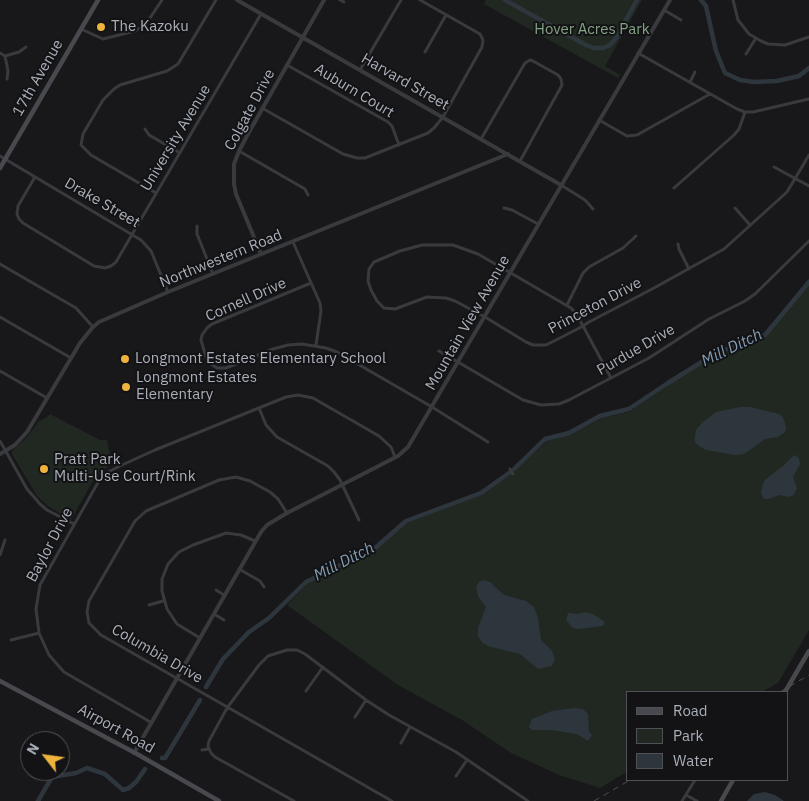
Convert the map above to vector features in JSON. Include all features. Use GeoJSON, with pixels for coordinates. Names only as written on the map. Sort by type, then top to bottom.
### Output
{"type":"FeatureCollection","features":[{"type":"Feature","properties":{"kind":"main road","name":"17th Avenue"},"geometry":{"type":"LineString","coordinates":[[0,168],[98,0]]}},
{"type":"Feature","properties":{"kind":"main road"},"geometry":{"type":"LineString","coordinates":[[786,691],[809,651]]}},
{"type":"Feature","properties":{"kind":"main road","name":"Airport Road"},"geometry":{"type":"LineString","coordinates":[[0,680],[219,801]]}},
{"type":"Feature","properties":{"kind":"main road"},"geometry":{"type":"LineString","coordinates":[[721,801],[732,781]]}},
{"type":"Feature","properties":{"kind":"street"},"geometry":{"type":"LineString","coordinates":[[81,29],[102,39],[135,31],[146,24],[162,0]]}},
{"type":"Feature","properties":{"kind":"street"},"geometry":{"type":"LineString","coordinates":[[156,193],[91,155],[81,145],[83,134],[103,100],[114,89],[120,85],[168,72],[178,64],[216,0]]}},
{"type":"Feature","properties":{"kind":"street","name":"Harvard Street"},"geometry":{"type":"LineString","coordinates":[[237,0],[561,185]]}},
{"type":"Feature","properties":{"kind":"street","name":"Colgate Drive"},"geometry":{"type":"LineString","coordinates":[[261,254],[236,194],[234,164],[262,108],[324,0]]}},
{"type":"Feature","properties":{"kind":"street"},"geometry":{"type":"LineString","coordinates":[[360,70],[401,0]]}},
{"type":"Feature","properties":{"kind":"street"},"geometry":{"type":"LineString","coordinates":[[262,108],[349,156],[365,158],[428,133],[443,117],[483,44],[483,40],[480,34],[420,0]]}},
{"type":"Feature","properties":{"kind":"street","name":"Mountain View Avenue"},"geometry":{"type":"LineString","coordinates":[[134,753],[260,532],[287,513],[395,457],[408,447],[670,0]]}},
{"type":"Feature","properties":{"kind":"street"},"geometry":{"type":"LineString","coordinates":[[733,0],[738,20],[744,28],[756,38],[768,44],[785,45],[809,37]]}},
{"type":"Feature","properties":{"kind":"street"},"geometry":{"type":"LineString","coordinates":[[664,10],[681,20]]}},
{"type":"Feature","properties":{"kind":"street","name":"University Avenue"},"geometry":{"type":"LineString","coordinates":[[34,177],[18,206],[17,214],[23,224],[94,266],[105,268],[116,262],[261,14]]}},
{"type":"Feature","properties":{"kind":"street"},"geometry":{"type":"LineString","coordinates":[[425,52],[446,15]]}},
{"type":"Feature","properties":{"kind":"street"},"geometry":{"type":"LineString","coordinates":[[746,54],[756,38]]}},
{"type":"Feature","properties":{"kind":"street"},"geometry":{"type":"LineString","coordinates":[[0,53],[5,56],[19,52],[26,47]]}},
{"type":"Feature","properties":{"kind":"street"},"geometry":{"type":"LineString","coordinates":[[638,53],[744,112],[753,112],[809,99]]}},
{"type":"Feature","properties":{"kind":"street"},"geometry":{"type":"LineString","coordinates":[[5,56],[8,71],[7,79]]}},
{"type":"Feature","properties":{"kind":"street"},"geometry":{"type":"LineString","coordinates":[[481,139],[524,63],[530,60],[533,61],[558,75],[562,85],[520,161]]}},
{"type":"Feature","properties":{"kind":"street","name":"Auburn Court"},"geometry":{"type":"LineString","coordinates":[[287,65],[388,122],[392,126],[399,145]]}},
{"type":"Feature","properties":{"kind":"street"},"geometry":{"type":"LineString","coordinates":[[690,82],[696,72]]}},
{"type":"Feature","properties":{"kind":"street"},"geometry":{"type":"LineString","coordinates":[[599,120],[627,136],[637,135],[710,94]]}},
{"type":"Feature","properties":{"kind":"street"},"geometry":{"type":"LineString","coordinates":[[674,188],[739,130],[744,112]]}},
{"type":"Feature","properties":{"kind":"street"},"geometry":{"type":"LineString","coordinates":[[145,129],[149,135],[180,153]]}},
{"type":"Feature","properties":{"kind":"street"},"geometry":{"type":"LineString","coordinates":[[239,151],[305,189],[308,195]]}},
{"type":"Feature","properties":{"kind":"street","name":"Northwestern Road"},"geometry":{"type":"LineString","coordinates":[[0,454],[15,445],[27,432],[84,337],[93,326],[109,317],[168,292],[508,154]]}},
{"type":"Feature","properties":{"kind":"street","name":"Princeton Drive"},"geometry":{"type":"LineString","coordinates":[[485,317],[526,342],[540,346],[584,326],[724,249],[787,192],[809,154]]}},
{"type":"Feature","properties":{"kind":"street","name":"Drake Street"},"geometry":{"type":"LineString","coordinates":[[0,156],[141,240],[150,251],[168,292]]}},
{"type":"Feature","properties":{"kind":"street"},"geometry":{"type":"LineString","coordinates":[[774,167],[809,186]]}},
{"type":"Feature","properties":{"kind":"street"},"geometry":{"type":"LineString","coordinates":[[561,185],[585,200],[593,209]]}},
{"type":"Feature","properties":{"kind":"street"},"geometry":{"type":"LineString","coordinates":[[504,208],[512,210],[538,224]]}},
{"type":"Feature","properties":{"kind":"street"},"geometry":{"type":"LineString","coordinates":[[735,208],[750,225]]}},
{"type":"Feature","properties":{"kind":"street"},"geometry":{"type":"LineString","coordinates":[[197,226],[197,234],[213,274]]}},
{"type":"Feature","properties":{"kind":"street"},"geometry":{"type":"LineString","coordinates":[[567,305],[583,273],[589,267],[623,248],[636,236]]}},
{"type":"Feature","properties":{"kind":"street","name":"Purdue Drive"},"geometry":{"type":"LineString","coordinates":[[439,351],[522,400],[541,406],[559,404],[657,353],[710,319],[745,301],[755,294],[809,241]]}},
{"type":"Feature","properties":{"kind":"street"},"geometry":{"type":"LineString","coordinates":[[293,242],[321,311],[316,345]]}},
{"type":"Feature","properties":{"kind":"street"},"geometry":{"type":"LineString","coordinates":[[678,244],[689,269]]}},
{"type":"Feature","properties":{"kind":"street"},"geometry":{"type":"LineString","coordinates":[[485,317],[455,300],[436,296],[427,297],[395,309],[384,308],[377,302],[371,290],[368,281],[369,269],[374,262],[400,251],[422,245],[453,245],[478,254],[567,305],[578,315],[611,378]]}},
{"type":"Feature","properties":{"kind":"street"},"geometry":{"type":"LineString","coordinates":[[0,264],[76,308],[93,326]]}},
{"type":"Feature","properties":{"kind":"street","name":"Cornell Drive"},"geometry":{"type":"LineString","coordinates":[[311,283],[212,324],[203,333],[201,340],[206,357],[210,363],[221,369],[288,345],[316,345],[337,352],[488,442]]}},
{"type":"Feature","properties":{"kind":"street"},"geometry":{"type":"LineString","coordinates":[[0,317],[71,358]]}},
{"type":"Feature","properties":{"kind":"street"},"geometry":{"type":"LineString","coordinates":[[0,371],[47,398]]}},
{"type":"Feature","properties":{"kind":"street","name":"Baylor Drive"},"geometry":{"type":"LineString","coordinates":[[152,723],[64,672],[49,654],[39,633],[36,609],[40,585],[95,487],[106,473],[155,450],[290,396],[298,395],[313,398],[382,439],[391,447],[395,457]]}},
{"type":"Feature","properties":{"kind":"street"},"geometry":{"type":"LineString","coordinates":[[259,408],[271,431],[277,437],[328,466],[334,472],[359,520]]}},
{"type":"Feature","properties":{"kind":"street"},"geometry":{"type":"LineString","coordinates":[[0,441],[27,489],[40,504],[47,510],[74,524]]}},
{"type":"Feature","properties":{"kind":"street"},"geometry":{"type":"LineString","coordinates":[[510,469],[513,474]]}},
{"type":"Feature","properties":{"kind":"street","name":"Columbia Drive"},"geometry":{"type":"LineString","coordinates":[[287,513],[278,499],[270,492],[245,479],[229,477],[146,511],[135,521],[89,601],[87,618],[92,628],[101,635],[392,801]]}},
{"type":"Feature","properties":{"kind":"street"},"geometry":{"type":"LineString","coordinates":[[200,638],[177,624],[166,609],[163,600],[162,580],[164,571],[179,552],[226,533],[241,535],[255,541]]}},
{"type":"Feature","properties":{"kind":"street"},"geometry":{"type":"LineString","coordinates":[[0,555],[5,540]]}},
{"type":"Feature","properties":{"kind":"street"},"geometry":{"type":"LineString","coordinates":[[239,569],[260,581],[264,587]]}},
{"type":"Feature","properties":{"kind":"street"},"geometry":{"type":"LineString","coordinates":[[216,590],[224,595]]}},
{"type":"Feature","properties":{"kind":"street"},"geometry":{"type":"LineString","coordinates":[[149,605],[163,600]]}},
{"type":"Feature","properties":{"kind":"street"},"geometry":{"type":"LineString","coordinates":[[214,614],[224,620]]}},
{"type":"Feature","properties":{"kind":"street"},"geometry":{"type":"LineString","coordinates":[[11,640],[39,633]]}},
{"type":"Feature","properties":{"kind":"street"},"geometry":{"type":"LineString","coordinates":[[294,801],[215,757],[208,749],[209,740],[228,708],[262,660],[275,652],[297,650],[366,700],[410,727],[441,742],[523,800],[528,801]]}},
{"type":"Feature","properties":{"kind":"street"},"geometry":{"type":"LineString","coordinates":[[306,691],[323,667]]}},
{"type":"Feature","properties":{"kind":"street"},"geometry":{"type":"LineString","coordinates":[[354,717],[366,700]]}},
{"type":"Feature","properties":{"kind":"street"},"geometry":{"type":"LineString","coordinates":[[401,744],[410,727]]}},
{"type":"Feature","properties":{"kind":"street"},"geometry":{"type":"LineString","coordinates":[[202,750],[208,749]]}},
{"type":"Feature","properties":{"kind":"street"},"geometry":{"type":"LineString","coordinates":[[456,776],[467,760]]}},
{"type":"Feature","properties":{"kind":"street"},"geometry":{"type":"LineString","coordinates":[[682,801],[694,781]]}},
{"type":"Feature","properties":{"kind":"street"},"geometry":{"type":"LineString","coordinates":[[686,795],[697,801]]}},
{"type":"Feature","properties":{"kind":"green space","name":"Hover Acres Park"},"geometry":{"type":"Polygon","coordinates":[[[486,0],[642,0],[605,66],[620,75],[618,78],[484,4],[486,0]]]}},
{"type":"Feature","properties":{"kind":"green space"},"geometry":{"type":"Polygon","coordinates":[[[809,283],[809,630],[778,683],[764,691],[626,691],[626,772],[600,788],[559,775],[511,753],[462,720],[398,685],[287,605],[306,585],[321,575],[376,549],[407,523],[480,495],[508,476],[547,441],[571,434],[602,418],[629,412],[695,367],[721,352],[767,335],[809,283]]]}},
{"type":"Feature","properties":{"kind":"green space"},"geometry":{"type":"Polygon","coordinates":[[[50,414],[100,440],[107,440],[112,463],[94,479],[71,520],[48,506],[37,496],[12,454],[12,451],[28,436],[39,421],[50,414]]]}},
{"type":"Feature","properties":{"kind":"water"},"geometry":{"type":"Polygon","coordinates":[[[750,407],[779,414],[783,417],[786,427],[785,432],[778,437],[765,439],[744,454],[735,455],[706,450],[695,442],[696,430],[703,422],[716,412],[750,407]]]}},
{"type":"Feature","properties":{"kind":"water"},"geometry":{"type":"Polygon","coordinates":[[[794,455],[799,458],[800,464],[793,477],[797,488],[794,495],[789,497],[780,495],[764,499],[761,493],[766,479],[794,455]]]}},
{"type":"Feature","properties":{"kind":"water"},"geometry":{"type":"Polygon","coordinates":[[[483,580],[490,582],[504,595],[526,601],[534,607],[538,618],[541,640],[552,651],[555,659],[552,666],[538,669],[520,654],[488,646],[482,642],[478,636],[478,628],[486,607],[478,596],[476,587],[483,580]]]}},
{"type":"Feature","properties":{"kind":"water"},"geometry":{"type":"Polygon","coordinates":[[[585,612],[593,614],[605,622],[603,626],[578,629],[573,628],[566,620],[568,613],[578,614],[585,612]]]}},
{"type":"Feature","properties":{"kind":"water"},"geometry":{"type":"Polygon","coordinates":[[[575,708],[583,709],[588,714],[589,732],[592,735],[588,741],[577,734],[552,730],[532,730],[529,727],[532,719],[552,711],[575,708]]]}},
{"type":"Feature","properties":{"kind":"water"},"geometry":{"type":"Polygon","coordinates":[[[765,792],[775,795],[784,801],[747,801],[754,794],[765,792]]]}},
{"type":"Feature","properties":{"kind":"waterway"},"geometry":{"type":"LineString","coordinates":[[505,0],[594,48],[603,48],[610,45],[616,38],[637,0]]}},
{"type":"Feature","properties":{"kind":"waterway"},"geometry":{"type":"LineString","coordinates":[[701,0],[706,6],[716,51],[725,73],[740,80],[754,82],[777,81],[799,76],[809,68]]}},
{"type":"Feature","properties":{"kind":"waterway","name":"Mill Ditch"},"geometry":{"type":"LineString","coordinates":[[514,469],[545,439],[569,433],[600,416],[629,409],[716,353],[765,335],[809,282]]}},
{"type":"Feature","properties":{"kind":"waterway","name":"Mill Ditch"},"geometry":{"type":"LineString","coordinates":[[206,687],[223,659],[249,632],[269,618],[306,582],[375,548],[406,521],[481,493],[509,473]]}},
{"type":"Feature","properties":{"kind":"waterway","name":"Mill Ditch"},"geometry":{"type":"LineString","coordinates":[[162,758],[165,758],[200,700]]}},
{"type":"Feature","properties":{"kind":"waterway","name":"Mill Ditch"},"geometry":{"type":"LineString","coordinates":[[38,801],[52,777],[76,773],[87,768],[105,774],[123,790],[136,782],[145,769]]}},
{"type":"Feature","properties":{"kind":"railway"},"geometry":{"type":"LineString","coordinates":[[782,691],[809,675]]}},
{"type":"Feature","properties":{"kind":"railway"},"geometry":{"type":"LineString","coordinates":[[594,801],[628,781]]}},
{"type":"Feature","properties":{"kind":"place","name":"The Kazoku"},"geometry":{"type":"Point","coordinates":[101,27]}},
{"type":"Feature","properties":{"kind":"place","name":"Longmont Estates Elementary School"},"geometry":{"type":"Point","coordinates":[125,359]}},
{"type":"Feature","properties":{"kind":"place","name":"Longmont Estates Elementary"},"geometry":{"type":"Point","coordinates":[126,387]}},
{"type":"Feature","properties":{"kind":"place","name":"Pratt Park Multi-Use Court/Rink"},"geometry":{"type":"Point","coordinates":[44,469]}}]}
